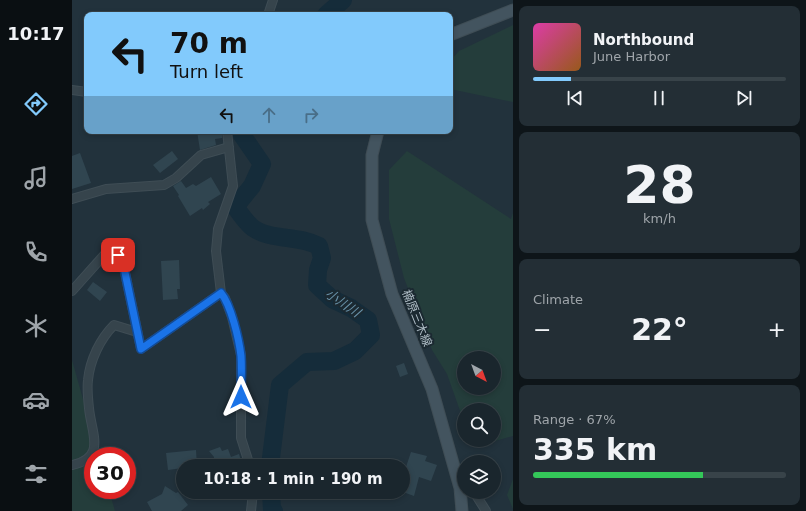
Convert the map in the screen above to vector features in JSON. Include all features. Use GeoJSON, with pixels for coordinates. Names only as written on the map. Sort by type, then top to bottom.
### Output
{"type":"FeatureCollection","features":[{"type":"Feature","properties":{"kind":"main road"},"geometry":{"type":"LineString","coordinates":[[453,34],[513,10]]}},
{"type":"Feature","properties":{"kind":"main road","name":"楠原三木線"},"geometry":{"type":"LineString","coordinates":[[377,134],[372,155],[372,220],[392,294],[432,389],[457,472]]}},
{"type":"Feature","properties":{"kind":"main road","name":"楠原三木線"},"geometry":{"type":"LineString","coordinates":[[462,499],[462,511]]}},
{"type":"Feature","properties":{"kind":"street"},"geometry":{"type":"LineString","coordinates":[[269,12],[273,0]]}},
{"type":"Feature","properties":{"kind":"street"},"geometry":{"type":"LineString","coordinates":[[72,90],[84,92]]}},
{"type":"Feature","properties":{"kind":"street"},"geometry":{"type":"LineString","coordinates":[[227,134],[233,186],[218,229],[216,251],[221,293],[225,298],[232,317],[241,355],[241,438],[248,459]]}},
{"type":"Feature","properties":{"kind":"street"},"geometry":{"type":"LineString","coordinates":[[72,198],[106,189],[164,185],[176,178],[201,155],[229,147]]}},
{"type":"Feature","properties":{"kind":"street"},"geometry":{"type":"LineString","coordinates":[[72,291],[105,254],[111,252],[118,255],[123,263],[141,349],[221,293]]}},
{"type":"Feature","properties":{"kind":"street"},"geometry":{"type":"LineString","coordinates":[[72,465],[81,463],[93,453],[96,442],[89,408],[88,380],[94,355],[105,335],[114,325],[137,332]]}},
{"type":"Feature","properties":{"kind":"street"},"geometry":{"type":"LineString","coordinates":[[251,511],[252,499]]}},
{"type":"Feature","properties":{"kind":"street"},"geometry":{"type":"LineString","coordinates":[[478,499],[486,511]]}},
{"type":"Feature","properties":{"kind":"green space"},"geometry":{"type":"Polygon","coordinates":[[[513,25],[513,102],[453,90],[453,58],[459,51],[513,25]]]}},
{"type":"Feature","properties":{"kind":"green space"},"geometry":{"type":"Polygon","coordinates":[[[407,151],[511,219],[513,213],[513,436],[501,439],[501,403],[457,403],[447,374],[432,350],[404,278],[389,219],[389,170],[407,151]]]}},
{"type":"Feature","properties":{"kind":"green space"},"geometry":{"type":"Polygon","coordinates":[[[72,360],[96,447],[84,447],[84,499],[112,499],[115,511],[72,511],[72,360]]]}},
{"type":"Feature","properties":{"kind":"green space"},"geometry":{"type":"Polygon","coordinates":[[[513,479],[513,509],[507,495],[513,479]]]}},
{"type":"Feature","properties":{"kind":"building"},"geometry":{"type":"Polygon","coordinates":[[[197,134],[222,134],[222,138],[215,139],[216,145],[200,150],[197,134]]]}},
{"type":"Feature","properties":{"kind":"building"},"geometry":{"type":"Polygon","coordinates":[[[172,151],[178,159],[160,173],[153,165],[172,151]]]}},
{"type":"Feature","properties":{"kind":"building"},"geometry":{"type":"Polygon","coordinates":[[[80,153],[91,183],[72,189],[72,156],[80,153]]]}},
{"type":"Feature","properties":{"kind":"building"},"geometry":{"type":"Polygon","coordinates":[[[211,177],[221,194],[208,202],[210,204],[203,210],[202,208],[190,216],[173,186],[181,181],[186,188],[193,184],[196,186],[211,177]]]}},
{"type":"Feature","properties":{"kind":"building"},"geometry":{"type":"Polygon","coordinates":[[[179,260],[180,289],[177,289],[178,299],[163,300],[161,261],[179,260]]]}},
{"type":"Feature","properties":{"kind":"building"},"geometry":{"type":"Polygon","coordinates":[[[93,282],[107,292],[100,301],[87,290],[93,282]]]}},
{"type":"Feature","properties":{"kind":"building"},"geometry":{"type":"Polygon","coordinates":[[[404,363],[408,374],[400,377],[396,366],[404,363]]]}},
{"type":"Feature","properties":{"kind":"building"},"geometry":{"type":"Polygon","coordinates":[[[220,447],[222,451],[228,449],[231,457],[239,454],[240,459],[214,459],[209,451],[220,447]]]}},
{"type":"Feature","properties":{"kind":"building"},"geometry":{"type":"Polygon","coordinates":[[[196,450],[197,459],[176,459],[176,469],[168,470],[166,453],[196,450]]]}},
{"type":"Feature","properties":{"kind":"building"},"geometry":{"type":"Polygon","coordinates":[[[411,452],[427,456],[425,461],[437,465],[431,481],[419,477],[414,496],[410,495],[410,459],[409,459],[411,452]]]}},
{"type":"Feature","properties":{"kind":"building"},"geometry":{"type":"Polygon","coordinates":[[[165,486],[176,493],[176,499],[183,499],[188,505],[181,511],[152,511],[147,502],[162,494],[165,486]]]}},
{"type":"Feature","properties":{"kind":"waterway","name":"小川川"},"geometry":{"type":"LineString","coordinates":[[329,12],[343,0]]}},
{"type":"Feature","properties":{"kind":"waterway","name":"小川川"},"geometry":{"type":"LineString","coordinates":[[242,134],[262,164],[252,186],[235,207],[250,226],[260,232],[277,237],[303,240],[319,246],[322,258],[318,270],[317,285],[332,299],[351,308],[368,320],[371,335],[355,351],[334,361],[307,362],[280,385],[271,459]]}},
{"type":"Feature","properties":{"kind":"waterway","name":"小川川"},"geometry":{"type":"LineString","coordinates":[[271,499],[272,510],[274,511]]}},
{"type":"Feature","properties":{"kind":"route"},"geometry":{"type":"LineString","coordinates":[[118,255],[123,263],[141,349],[206,302],[221,293],[225,298],[232,317],[241,355],[241,397]]}}]}
